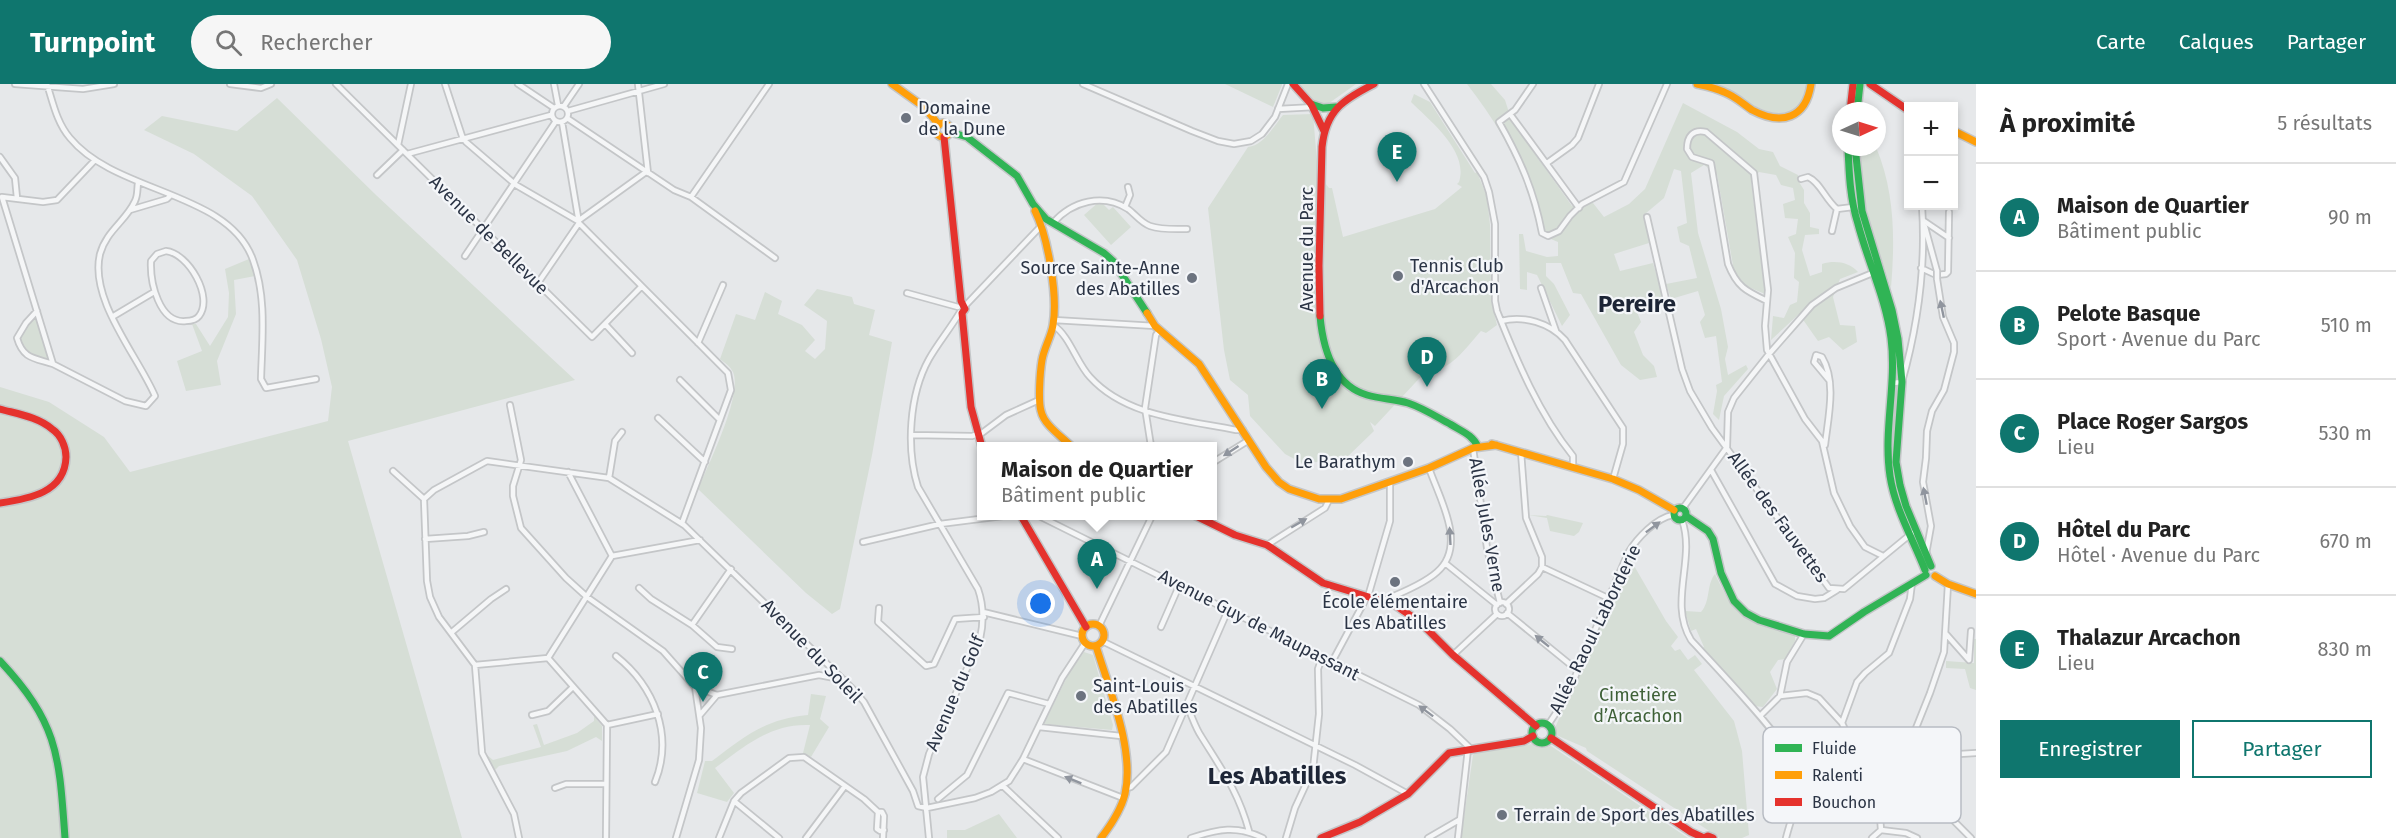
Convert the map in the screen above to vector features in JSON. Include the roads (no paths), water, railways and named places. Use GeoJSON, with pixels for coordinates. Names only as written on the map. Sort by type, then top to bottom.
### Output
{"type":"FeatureCollection","features":[{"type":"Feature","properties":{"kind":"main road"},"geometry":{"type":"LineString","coordinates":[[892,84],[916,100],[934,116],[939,125],[937,133],[944,137]]}},
{"type":"Feature","properties":{"kind":"main road","name":"Avenue du Parc"},"geometry":{"type":"LineString","coordinates":[[1293,84],[1317,110],[1324,131]]}},
{"type":"Feature","properties":{"kind":"main road"},"geometry":{"type":"LineString","coordinates":[[1317,110],[1336,107],[1374,84]]}},
{"type":"Feature","properties":{"kind":"main road"},"geometry":{"type":"LineString","coordinates":[[1697,84],[1726,93],[1754,110],[1774,118],[1792,117],[1802,112],[1809,101],[1811,84]]}},
{"type":"Feature","properties":{"kind":"main road"},"geometry":{"type":"LineString","coordinates":[[1851,102],[1853,84]]}},
{"type":"Feature","properties":{"kind":"main road"},"geometry":{"type":"LineString","coordinates":[[1858,102],[1860,84]]}},
{"type":"Feature","properties":{"kind":"main road"},"geometry":{"type":"LineString","coordinates":[[1870,84],[1904,107]]}},
{"type":"Feature","properties":{"kind":"main road","name":"Avenue du Parc"},"geometry":{"type":"LineString","coordinates":[[1336,107],[1324,131],[1318,285],[1328,357],[1335,372],[1344,383],[1359,393],[1407,404],[1471,436],[1476,446]]}},
{"type":"Feature","properties":{"kind":"main road"},"geometry":{"type":"LineString","coordinates":[[1317,110],[1330,115]]}},
{"type":"Feature","properties":{"kind":"main road"},"geometry":{"type":"LineString","coordinates":[[939,125],[946,124],[950,132],[967,137],[1017,176],[1033,204],[1047,222],[1104,253],[1113,261],[1122,271],[1157,328],[1199,364],[1266,466],[1280,482],[1299,493],[1329,500],[1341,499],[1429,468],[1476,446],[1496,445],[1613,479],[1639,489],[1673,512],[1677,519],[1684,515]]}},
{"type":"Feature","properties":{"kind":"main road"},"geometry":{"type":"LineString","coordinates":[[944,137],[950,132]]}},
{"type":"Feature","properties":{"kind":"main road"},"geometry":{"type":"LineString","coordinates":[[1958,133],[1976,142]]}},
{"type":"Feature","properties":{"kind":"main road"},"geometry":{"type":"LineString","coordinates":[[944,137],[971,407],[979,442]]}},
{"type":"Feature","properties":{"kind":"main road"},"geometry":{"type":"LineString","coordinates":[[1849,156],[1853,207],[1877,271],[1898,339],[1902,382],[1896,462],[1906,506],[1930,578],[1935,576],[1948,584],[1976,594]]}},
{"type":"Feature","properties":{"kind":"main road"},"geometry":{"type":"LineString","coordinates":[[1856,156],[1862,212],[1891,339],[1893,383],[1889,463],[1898,503],[1914,532]]}},
{"type":"Feature","properties":{"kind":"main road"},"geometry":{"type":"LineString","coordinates":[[1047,222],[1053,322],[1042,360],[1039,400],[1044,419],[1066,442]]}},
{"type":"Feature","properties":{"kind":"main road"},"geometry":{"type":"LineString","coordinates":[[0,409],[38,420],[53,429],[63,444],[66,460],[61,477],[47,492],[28,499],[0,503]]}},
{"type":"Feature","properties":{"kind":"main road"},"geometry":{"type":"LineString","coordinates":[[1673,512],[1679,507],[1684,515],[1708,531],[1713,539],[1721,573],[1734,601],[1759,620],[1804,634],[1829,636],[1839,631],[1864,612],[1912,583],[1927,570]]}},
{"type":"Feature","properties":{"kind":"main road"},"geometry":{"type":"LineString","coordinates":[[1023,520],[1086,627],[1083,640],[1096,646],[1121,736],[1126,788],[1112,825],[1101,838]]}},
{"type":"Feature","properties":{"kind":"main road"},"geometry":{"type":"LineString","coordinates":[[1204,520],[1234,535],[1267,545],[1323,583],[1384,600],[1420,622],[1454,655],[1536,726]]}},
{"type":"Feature","properties":{"kind":"main road"},"geometry":{"type":"LineString","coordinates":[[1086,627],[1092,624],[1098,626],[1104,633],[1102,641],[1096,646]]}},
{"type":"Feature","properties":{"kind":"main road"},"geometry":{"type":"LineString","coordinates":[[0,661],[28,692],[53,744],[59,763],[65,838]]}},
{"type":"Feature","properties":{"kind":"main road"},"geometry":{"type":"LineString","coordinates":[[1536,726],[1543,723],[1548,725],[1551,729],[1551,738]]}},
{"type":"Feature","properties":{"kind":"main road"},"geometry":{"type":"LineString","coordinates":[[1321,838],[1360,822],[1408,794],[1449,753],[1524,741],[1533,736],[1536,726]]}},
{"type":"Feature","properties":{"kind":"main road"},"geometry":{"type":"LineString","coordinates":[[1533,736],[1542,743],[1551,738]]}},
{"type":"Feature","properties":{"kind":"main road"},"geometry":{"type":"LineString","coordinates":[[1551,738],[1683,827],[1704,838],[1708,836],[1713,838]]}},
{"type":"Feature","properties":{"kind":"street"},"geometry":{"type":"LineString","coordinates":[[15,84],[83,89],[114,84]]}},
{"type":"Feature","properties":{"kind":"street"},"geometry":{"type":"LineString","coordinates":[[230,84],[261,88],[271,84]]}},
{"type":"Feature","properties":{"kind":"street","name":"Avenue de Bellevue"},"geometry":{"type":"LineString","coordinates":[[336,84],[592,337],[605,324]]}},
{"type":"Feature","properties":{"kind":"street"},"geometry":{"type":"LineString","coordinates":[[398,145],[411,84]]}},
{"type":"Feature","properties":{"kind":"street"},"geometry":{"type":"LineString","coordinates":[[445,84],[464,139],[514,183],[579,222],[728,373],[731,390],[681,523]]}},
{"type":"Feature","properties":{"kind":"street"},"geometry":{"type":"LineString","coordinates":[[518,84],[568,111]]}},
{"type":"Feature","properties":{"kind":"street"},"geometry":{"type":"LineString","coordinates":[[554,84],[559,106]]}},
{"type":"Feature","properties":{"kind":"street"},"geometry":{"type":"LineString","coordinates":[[377,175],[405,152],[552,115],[579,84]]}},
{"type":"Feature","properties":{"kind":"street"},"geometry":{"type":"LineString","coordinates":[[638,84],[647,172]]}},
{"type":"Feature","properties":{"kind":"street"},"geometry":{"type":"LineString","coordinates":[[465,256],[514,183],[568,111],[664,84]]}},
{"type":"Feature","properties":{"kind":"street"},"geometry":{"type":"LineString","coordinates":[[691,197],[769,84]]}},
{"type":"Feature","properties":{"kind":"street"},"geometry":{"type":"LineString","coordinates":[[1083,84],[1192,131],[1218,141],[1234,144],[1251,141],[1262,134],[1275,117],[1288,84]]}},
{"type":"Feature","properties":{"kind":"street"},"geometry":{"type":"LineString","coordinates":[[1424,84],[1484,177],[1495,224],[1495,301],[1501,321],[1542,410],[1556,435],[1573,456],[1573,466]]}},
{"type":"Feature","properties":{"kind":"street"},"geometry":{"type":"LineString","coordinates":[[1533,84],[1526,97],[1499,122],[1521,162],[1534,196],[1542,233],[1548,236],[1559,231],[1579,208],[1599,194],[1624,182],[1667,84]]}},
{"type":"Feature","properties":{"kind":"street"},"geometry":{"type":"LineString","coordinates":[[1547,163],[1578,138],[1599,84]]}},
{"type":"Feature","properties":{"kind":"street"},"geometry":{"type":"LineString","coordinates":[[47,86],[58,119],[71,139],[95,160],[138,183],[196,205],[218,218],[243,241],[253,259],[260,284],[262,383],[266,387],[316,379]]}},
{"type":"Feature","properties":{"kind":"street"},"geometry":{"type":"LineString","coordinates":[[1278,109],[1317,110]]}},
{"type":"Feature","properties":{"kind":"street"},"geometry":{"type":"LineString","coordinates":[[1510,114],[1579,208]]}},
{"type":"Feature","properties":{"kind":"street"},"geometry":{"type":"LineString","coordinates":[[552,115],[674,190],[691,197],[775,258]]}},
{"type":"Feature","properties":{"kind":"street"},"geometry":{"type":"LineString","coordinates":[[562,120],[579,222]]}},
{"type":"Feature","properties":{"kind":"street"},"geometry":{"type":"LineString","coordinates":[[1767,301],[1743,290],[1728,264],[1711,163],[1692,157],[1687,149],[1687,140],[1699,130],[1706,132],[1754,173],[1768,290],[1765,326],[1769,354],[1805,419],[1822,441],[1834,493],[1850,526],[1864,547],[1883,555]]}},
{"type":"Feature","properties":{"kind":"street"},"geometry":{"type":"LineString","coordinates":[[0,157],[15,178],[18,198]]}},
{"type":"Feature","properties":{"kind":"street"},"geometry":{"type":"LineString","coordinates":[[53,364],[1,197],[43,202],[57,200],[95,160]]}},
{"type":"Feature","properties":{"kind":"street"},"geometry":{"type":"LineString","coordinates":[[538,283],[579,222],[647,172]]}},
{"type":"Feature","properties":{"kind":"street"},"geometry":{"type":"LineString","coordinates":[[1801,179],[1808,177],[1815,179],[1825,197],[1837,209]]}},
{"type":"Feature","properties":{"kind":"street"},"geometry":{"type":"LineString","coordinates":[[37,311],[17,338],[20,350],[27,356],[53,364],[125,401],[146,406],[155,396],[146,375],[119,335],[100,286],[100,253],[112,229],[130,210],[136,199],[138,183]]}},
{"type":"Feature","properties":{"kind":"street"},"geometry":{"type":"LineString","coordinates":[[1128,188],[1130,195],[1125,207],[1148,225],[1164,229],[1187,229]]}},
{"type":"Feature","properties":{"kind":"street"},"geometry":{"type":"LineString","coordinates":[[130,210],[167,199],[170,196]]}},
{"type":"Feature","properties":{"kind":"street","name":"Avenue du Golf"},"geometry":{"type":"LineString","coordinates":[[929,838],[923,777],[929,754],[980,639],[983,615],[978,589],[918,487],[913,470],[912,435],[919,380],[961,309],[1047,222],[1087,201],[1102,199],[1117,202],[1125,207]]}},
{"type":"Feature","properties":{"kind":"street"},"geometry":{"type":"LineString","coordinates":[[1837,209],[1853,207]]}},
{"type":"Feature","properties":{"kind":"street"},"geometry":{"type":"LineString","coordinates":[[1832,231],[1837,209]]}},
{"type":"Feature","properties":{"kind":"street"},"geometry":{"type":"LineString","coordinates":[[1893,383],[1902,382],[1914,340],[1921,268],[1922,210]]}},
{"type":"Feature","properties":{"kind":"street"},"geometry":{"type":"LineString","coordinates":[[1921,268],[1936,275],[1946,274],[1949,212]]}},
{"type":"Feature","properties":{"kind":"street","name":"Allée des Fauvettes"},"geometry":{"type":"LineString","coordinates":[[1647,217],[1682,369],[1703,414],[1829,588],[1844,589],[1914,532]]}},
{"type":"Feature","properties":{"kind":"street"},"geometry":{"type":"LineString","coordinates":[[1923,222],[1949,238]]}},
{"type":"Feature","properties":{"kind":"street"},"geometry":{"type":"LineString","coordinates":[[1923,222],[1937,271],[1943,317],[1954,348],[1944,390],[1932,411],[1927,431],[1923,482],[1931,526],[1923,555]]}},
{"type":"Feature","properties":{"kind":"street"},"geometry":{"type":"LineString","coordinates":[[166,251],[178,254],[188,263],[199,283],[202,309],[199,316],[194,320],[176,321],[154,292],[151,267],[153,257],[166,251]]}},
{"type":"Feature","properties":{"kind":"street"},"geometry":{"type":"LineString","coordinates":[[1769,727],[1686,632],[1681,598],[1687,538],[1684,515],[1727,447],[1728,412],[1734,398],[1812,305],[1836,288],[1877,271]]}},
{"type":"Feature","properties":{"kind":"street"},"geometry":{"type":"LineString","coordinates":[[698,343],[723,285]]}},
{"type":"Feature","properties":{"kind":"street"},"geometry":{"type":"LineString","coordinates":[[632,353],[605,324],[641,287]]}},
{"type":"Feature","properties":{"kind":"street"},"geometry":{"type":"LineString","coordinates":[[1540,288],[1556,331],[1623,428],[1623,444],[1613,479]]}},
{"type":"Feature","properties":{"kind":"street"},"geometry":{"type":"LineString","coordinates":[[112,317],[154,292]]}},
{"type":"Feature","properties":{"kind":"street"},"geometry":{"type":"LineString","coordinates":[[907,292],[961,309]]}},
{"type":"Feature","properties":{"kind":"street"},"geometry":{"type":"LineString","coordinates":[[1501,321],[1530,320],[1556,331]]}},
{"type":"Feature","properties":{"kind":"street"},"geometry":{"type":"LineString","coordinates":[[1053,322],[1157,328],[1145,411],[1150,442]]}},
{"type":"Feature","properties":{"kind":"street"},"geometry":{"type":"LineString","coordinates":[[1053,322],[1061,330],[1081,367],[1114,398],[1145,411],[1236,430],[1243,429]]}},
{"type":"Feature","properties":{"kind":"street"},"geometry":{"type":"LineString","coordinates":[[953,323],[963,326]]}},
{"type":"Feature","properties":{"kind":"street"},"geometry":{"type":"LineString","coordinates":[[1825,448],[1830,394],[1828,366],[1822,357],[1816,356],[1814,362],[1828,380]]}},
{"type":"Feature","properties":{"kind":"street"},"geometry":{"type":"LineString","coordinates":[[680,380],[720,420]]}},
{"type":"Feature","properties":{"kind":"street"},"geometry":{"type":"LineString","coordinates":[[912,435],[977,435],[1006,414],[1039,400]]}},
{"type":"Feature","properties":{"kind":"street"},"geometry":{"type":"LineString","coordinates":[[510,405],[521,460],[513,486],[513,496],[521,528],[566,578],[587,597],[663,651],[694,687],[702,728],[699,760],[676,838]]}},
{"type":"Feature","properties":{"kind":"street"},"geometry":{"type":"LineString","coordinates":[[658,418],[705,462]]}},
{"type":"Feature","properties":{"kind":"street"},"geometry":{"type":"LineString","coordinates":[[424,499],[434,490],[487,461],[609,478],[615,441],[622,432]]}},
{"type":"Feature","properties":{"kind":"street"},"geometry":{"type":"LineString","coordinates":[[1217,461],[1249,440]]}},
{"type":"Feature","properties":{"kind":"street","name":"Allée Jules Verne"},"geometry":{"type":"LineString","coordinates":[[1476,446],[1487,548],[1501,604]]}},
{"type":"Feature","properties":{"kind":"street"},"geometry":{"type":"LineString","coordinates":[[1497,614],[1495,608],[1538,574],[1542,567],[1538,548],[1526,518],[1521,452]]}},
{"type":"Feature","properties":{"kind":"street"},"geometry":{"type":"LineString","coordinates":[[1384,600],[1431,577],[1445,563],[1451,542],[1450,528],[1429,468]]}},
{"type":"Feature","properties":{"kind":"street"},"geometry":{"type":"LineString","coordinates":[[1711,470],[1775,584],[1797,596],[1820,600],[1837,590]]}},
{"type":"Feature","properties":{"kind":"street"},"geometry":{"type":"LineString","coordinates":[[393,471],[424,499],[430,597],[439,616],[475,665],[482,753],[514,814],[519,838]]}},
{"type":"Feature","properties":{"kind":"street"},"geometry":{"type":"LineString","coordinates":[[568,472],[612,556]]}},
{"type":"Feature","properties":{"kind":"street","name":"Avenue du Soleil"},"geometry":{"type":"LineString","coordinates":[[609,478],[681,523],[829,663],[864,702],[914,791],[918,806],[927,808]]}},
{"type":"Feature","properties":{"kind":"street"},"geometry":{"type":"LineString","coordinates":[[1332,662],[1368,595],[1390,521],[1390,482]]}},
{"type":"Feature","properties":{"kind":"street"},"geometry":{"type":"LineString","coordinates":[[1267,545],[1324,508],[1329,500]]}},
{"type":"Feature","properties":{"kind":"street","name":"Allée Raoul Laborderie"},"geometry":{"type":"LineString","coordinates":[[1548,725],[1566,698],[1632,546],[1640,537],[1673,512]]}},
{"type":"Feature","properties":{"kind":"street"},"geometry":{"type":"LineString","coordinates":[[863,542],[940,524],[977,519]]}},
{"type":"Feature","properties":{"kind":"street","name":"Avenue Guy de Maupassant"},"geometry":{"type":"LineString","coordinates":[[1047,520],[1419,705],[1450,729],[1469,749]]}},
{"type":"Feature","properties":{"kind":"street"},"geometry":{"type":"LineString","coordinates":[[1098,626],[1150,520]]}},
{"type":"Feature","properties":{"kind":"street"},"geometry":{"type":"LineString","coordinates":[[425,539],[468,536],[484,532]]}},
{"type":"Feature","properties":{"kind":"street"},"geometry":{"type":"LineString","coordinates":[[548,658],[612,556],[700,540]]}},
{"type":"Feature","properties":{"kind":"street"},"geometry":{"type":"LineString","coordinates":[[1445,563],[1501,604],[1507,613],[1578,670]]}},
{"type":"Feature","properties":{"kind":"street"},"geometry":{"type":"LineString","coordinates":[[1542,567],[1608,598]]}},
{"type":"Feature","properties":{"kind":"street"},"geometry":{"type":"LineString","coordinates":[[692,625],[731,569]]}},
{"type":"Feature","properties":{"kind":"street"},"geometry":{"type":"LineString","coordinates":[[1842,723],[1857,682],[1889,653],[1910,599],[1912,583]]}},
{"type":"Feature","properties":{"kind":"street"},"geometry":{"type":"LineString","coordinates":[[1916,727],[1944,652],[1948,584]]}},
{"type":"Feature","properties":{"kind":"street"},"geometry":{"type":"LineString","coordinates":[[1161,627],[1179,586]]}},
{"type":"Feature","properties":{"kind":"street"},"geometry":{"type":"LineString","coordinates":[[639,588],[651,599],[692,625],[717,647],[732,649]]}},
{"type":"Feature","properties":{"kind":"street"},"geometry":{"type":"LineString","coordinates":[[452,632],[506,589]]}},
{"type":"Feature","properties":{"kind":"street"},"geometry":{"type":"LineString","coordinates":[[879,608],[878,622],[926,666],[934,664],[952,622],[958,618],[983,615],[1083,640],[1023,759],[1003,786],[975,798],[939,802],[926,800]]}},
{"type":"Feature","properties":{"kind":"street"},"geometry":{"type":"LineString","coordinates":[[1126,788],[1131,787],[1156,765],[1166,752],[1228,610]]}},
{"type":"Feature","properties":{"kind":"street"},"geometry":{"type":"LineString","coordinates":[[1497,614],[1501,616],[1507,613]]}},
{"type":"Feature","properties":{"kind":"street"},"geometry":{"type":"LineString","coordinates":[[1454,655],[1497,614]]}},
{"type":"Feature","properties":{"kind":"street"},"geometry":{"type":"LineString","coordinates":[[1946,633],[1969,660],[1971,632]]}},
{"type":"Feature","properties":{"kind":"street"},"geometry":{"type":"LineString","coordinates":[[1760,716],[1780,696],[1787,663],[1804,634]]}},
{"type":"Feature","properties":{"kind":"street"},"geometry":{"type":"LineString","coordinates":[[1102,641],[1408,794]]}},
{"type":"Feature","properties":{"kind":"street"},"geometry":{"type":"LineString","coordinates":[[616,656],[635,673],[658,714],[663,755],[655,782]]}},
{"type":"Feature","properties":{"kind":"street"},"geometry":{"type":"LineString","coordinates":[[1286,838],[1295,808],[1313,769],[1319,714],[1318,669],[1322,657]]}},
{"type":"Feature","properties":{"kind":"street"},"geometry":{"type":"LineString","coordinates":[[475,665],[548,658]]}},
{"type":"Feature","properties":{"kind":"street"},"geometry":{"type":"LineString","coordinates":[[548,658],[607,725],[605,838]]}},
{"type":"Feature","properties":{"kind":"street"},"geometry":{"type":"LineString","coordinates":[[819,675],[829,663]]}},
{"type":"Feature","properties":{"kind":"street"},"geometry":{"type":"LineString","coordinates":[[694,687],[717,695],[753,686],[819,675],[845,680]]}},
{"type":"Feature","properties":{"kind":"street"},"geometry":{"type":"LineString","coordinates":[[532,715],[548,711],[573,687]]}},
{"type":"Feature","properties":{"kind":"street"},"geometry":{"type":"LineString","coordinates":[[927,808],[939,802],[967,775],[1008,693],[1049,704]]}},
{"type":"Feature","properties":{"kind":"street"},"geometry":{"type":"LineString","coordinates":[[1780,696],[1807,693],[1819,698],[1844,727]]}},
{"type":"Feature","properties":{"kind":"street"},"geometry":{"type":"LineString","coordinates":[[700,715],[717,695]]}},
{"type":"Feature","properties":{"kind":"street"},"geometry":{"type":"LineString","coordinates":[[1187,706],[1200,734],[1231,781],[1243,806],[1250,831]]}},
{"type":"Feature","properties":{"kind":"street"},"geometry":{"type":"LineString","coordinates":[[607,725],[658,714]]}},
{"type":"Feature","properties":{"kind":"street"},"geometry":{"type":"LineString","coordinates":[[1039,727],[1121,736]]}},
{"type":"Feature","properties":{"kind":"street"},"geometry":{"type":"LineString","coordinates":[[1458,838],[1469,749]]}},
{"type":"Feature","properties":{"kind":"street"},"geometry":{"type":"LineString","coordinates":[[1961,754],[1976,753]]}},
{"type":"Feature","properties":{"kind":"street"},"geometry":{"type":"LineString","coordinates":[[719,838],[734,801],[741,793],[789,758],[794,757],[804,757],[878,812],[882,812],[884,838]]}},
{"type":"Feature","properties":{"kind":"street"},"geometry":{"type":"LineString","coordinates":[[1023,759],[1124,798]]}},
{"type":"Feature","properties":{"kind":"street"},"geometry":{"type":"LineString","coordinates":[[555,788],[567,784],[606,784]]}},
{"type":"Feature","properties":{"kind":"street"},"geometry":{"type":"LineString","coordinates":[[806,838],[844,786]]}},
{"type":"Feature","properties":{"kind":"street"},"geometry":{"type":"LineString","coordinates":[[1003,786],[1058,838]]}},
{"type":"Feature","properties":{"kind":"street"},"geometry":{"type":"LineString","coordinates":[[914,791],[924,792]]}},
{"type":"Feature","properties":{"kind":"street"},"geometry":{"type":"LineString","coordinates":[[734,801],[779,838]]}},
{"type":"Feature","properties":{"kind":"street"},"geometry":{"type":"LineString","coordinates":[[1428,838],[1460,820]]}},
{"type":"Feature","properties":{"kind":"street"},"geometry":{"type":"LineString","coordinates":[[1786,838],[1790,823]]}},
{"type":"Feature","properties":{"kind":"street"},"geometry":{"type":"LineString","coordinates":[[1880,823],[1881,830]]}},
{"type":"Feature","properties":{"kind":"street"},"geometry":{"type":"LineString","coordinates":[[1956,823],[1971,838]]}},
{"type":"Feature","properties":{"kind":"street"},"geometry":{"type":"LineString","coordinates":[[1191,838],[1216,830],[1232,828],[1250,831],[1263,838]]}},
{"type":"Feature","properties":{"kind":"street"},"geometry":{"type":"LineString","coordinates":[[1872,838],[1881,830],[1906,833],[1917,838]]}},
{"type":"Feature","properties":{"kind":"place","name":"Domaine de la Dune"},"geometry":{"type":"Point","coordinates":[906,118]}},
{"type":"Feature","properties":{"kind":"place","name":"Thalazur Arcachon"},"geometry":{"type":"Point","coordinates":[1397,182]}},
{"type":"Feature","properties":{"kind":"place","name":"Tennis Club d'Arcachon"},"geometry":{"type":"Point","coordinates":[1398,276]}},
{"type":"Feature","properties":{"kind":"place","name":"Source Sainte-Anne des Abatilles"},"geometry":{"type":"Point","coordinates":[1192,278]}},
{"type":"Feature","properties":{"kind":"place","name":"Hôtel du Parc"},"geometry":{"type":"Point","coordinates":[1427,387]}},
{"type":"Feature","properties":{"kind":"place","name":"Pelote Basque"},"geometry":{"type":"Point","coordinates":[1322,409]}},
{"type":"Feature","properties":{"kind":"place","name":"Le Barathym"},"geometry":{"type":"Point","coordinates":[1408,462]}},
{"type":"Feature","properties":{"kind":"place","name":"École élémentaire Les Abatilles"},"geometry":{"type":"Point","coordinates":[1395,582]}},
{"type":"Feature","properties":{"kind":"place","name":"Maison de Quartier"},"geometry":{"type":"Point","coordinates":[1097,589]}},
{"type":"Feature","properties":{"kind":"place","name":"Saint-Louis des Abatilles"},"geometry":{"type":"Point","coordinates":[1081,696]}},
{"type":"Feature","properties":{"kind":"place","name":"Place Roger Sargos"},"geometry":{"type":"Point","coordinates":[703,702]}},
{"type":"Feature","properties":{"kind":"place","name":"Terrain de Sport des Abatilles"},"geometry":{"type":"Point","coordinates":[1502,815]}},
{"type":"Feature","properties":{"kind":"district","name":"Pereire"},"geometry":{"type":"Point","coordinates":[1637,304]}},
{"type":"Feature","properties":{"kind":"district","name":"Les Abatilles"},"geometry":{"type":"Point","coordinates":[1277,776]}},
{"type":"Feature","properties":{"kind":"park label","name":"Cimetière d’Arcachon"},"geometry":{"type":"Point","coordinates":[1638,705]}}]}
